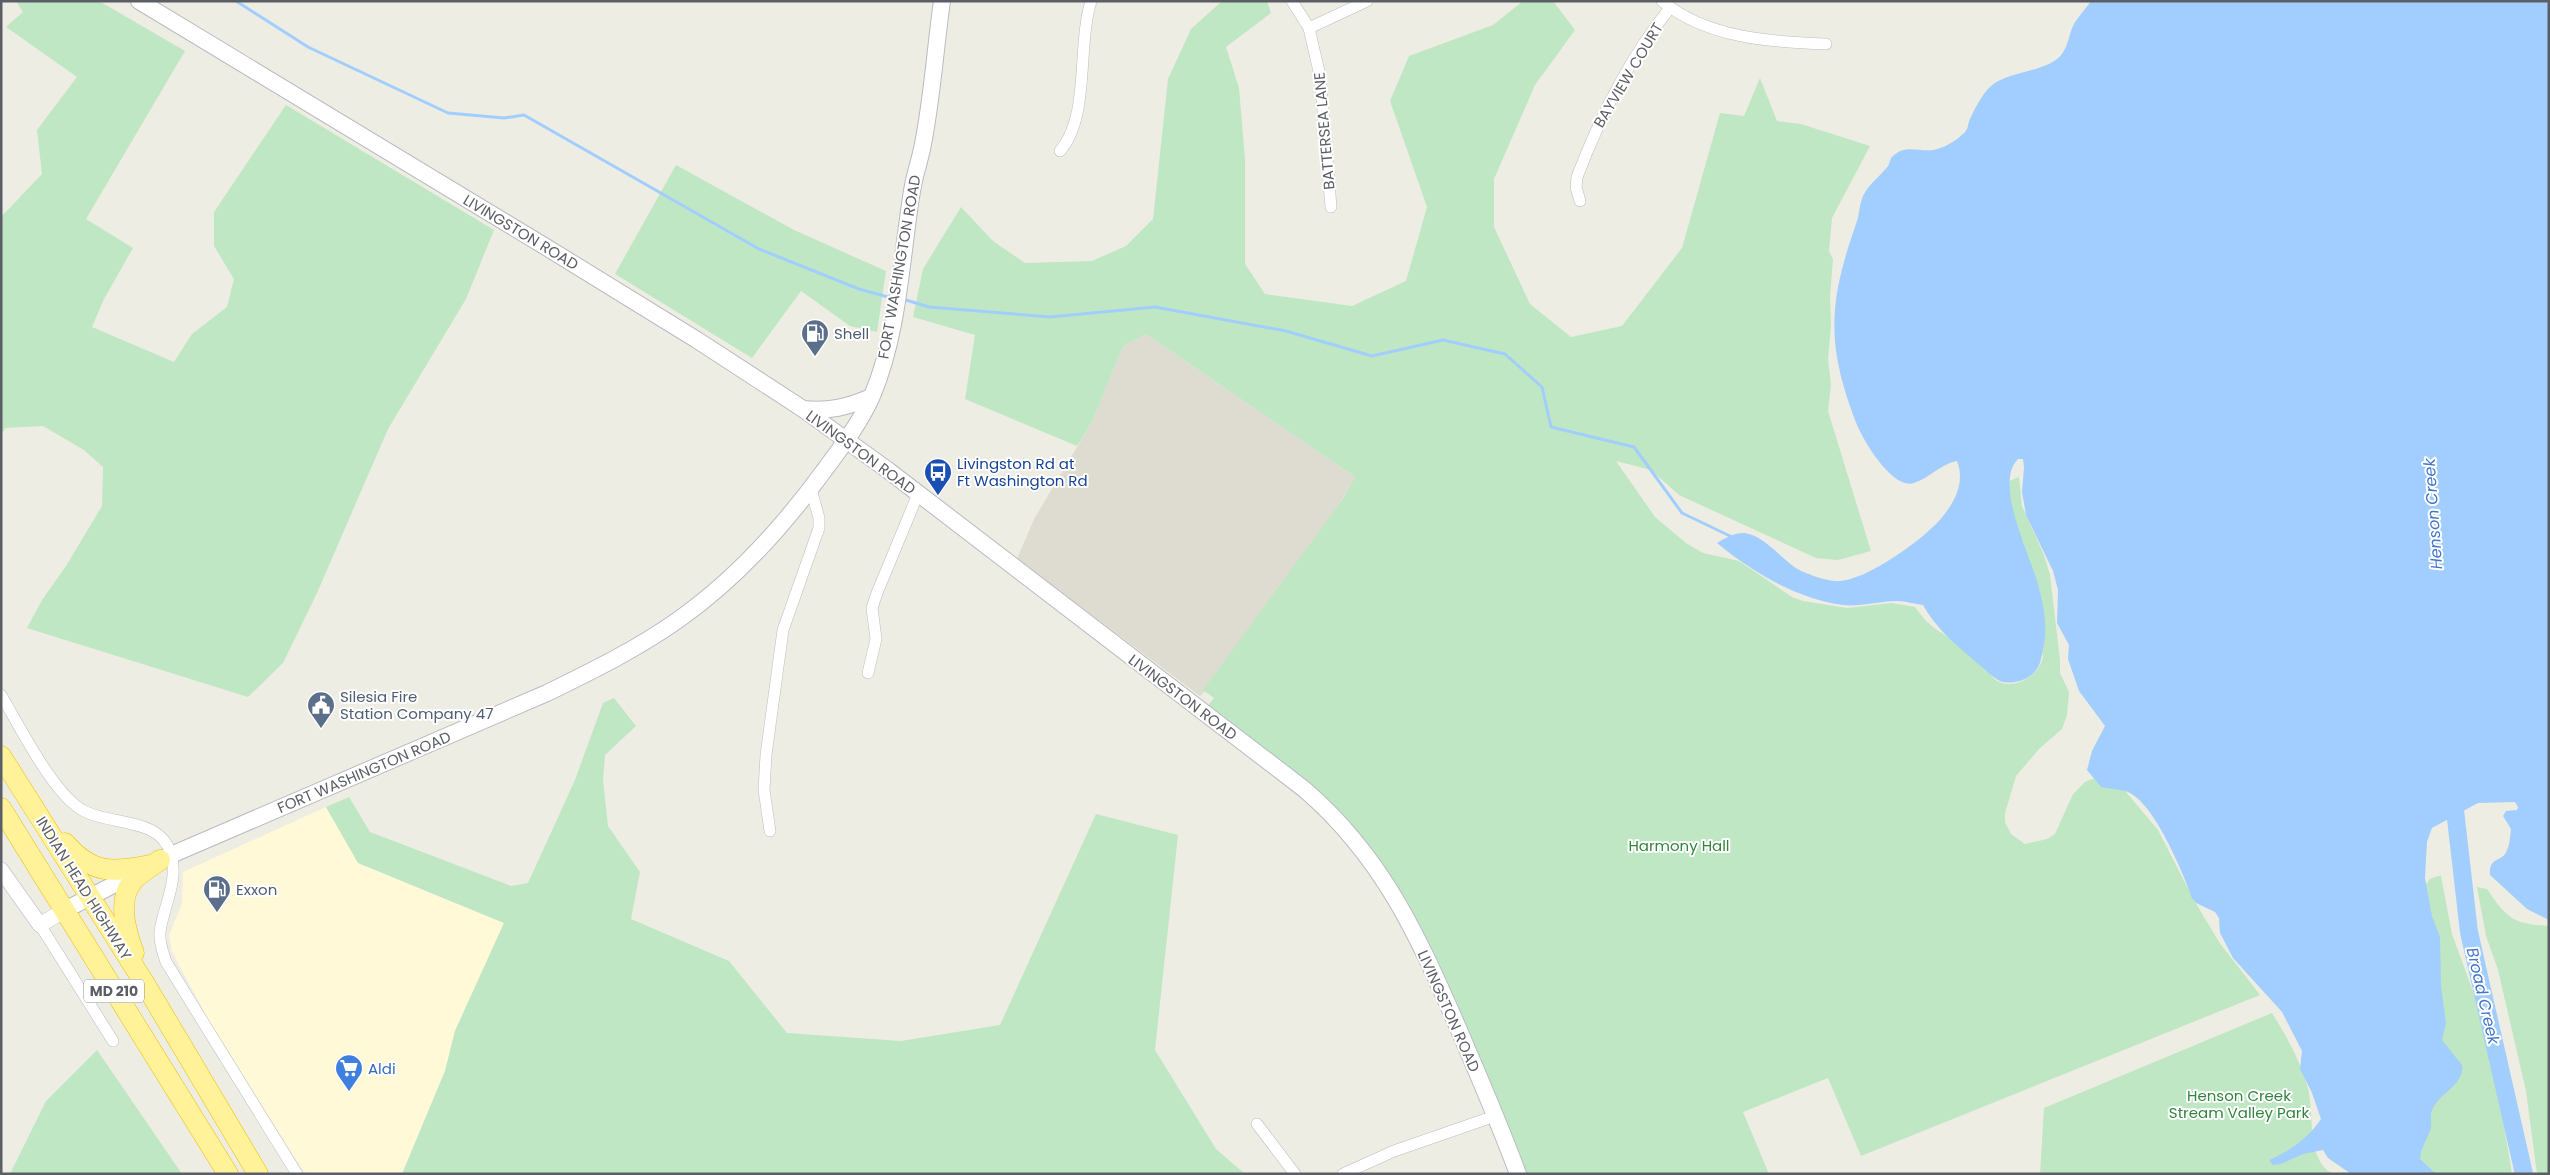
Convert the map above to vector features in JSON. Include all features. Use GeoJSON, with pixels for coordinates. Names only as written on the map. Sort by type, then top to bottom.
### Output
{"type":"FeatureCollection","features":[{"type":"Feature","properties":{"kind":"highway","name":"INDIAN HEAD HIGHWAY"},"geometry":{"type":"LineString","coordinates":[[1,756],[148,990],[258,1174]]}},
{"type":"Feature","properties":{"kind":"highway","name":"INDIAN HEAD HIGHWAY"},"geometry":{"type":"LineString","coordinates":[[1,808],[63,911],[228,1174]]}},
{"type":"Feature","properties":{"kind":"highway"},"geometry":{"type":"LineString","coordinates":[[34,809],[77,857],[89,865],[115,871],[161,860]]}},
{"type":"Feature","properties":{"kind":"highway"},"geometry":{"type":"LineString","coordinates":[[148,990],[126,930],[124,910],[126,894],[133,881],[161,860]]}},
{"type":"Feature","properties":{"kind":"main road","name":"LIVINGSTON ROAD"},"geometry":{"type":"LineString","coordinates":[[139,1],[563,257],[697,340],[803,410],[918,494],[1304,789],[1340,822],[1374,863],[1406,918],[1446,1000],[1518,1174]]}},
{"type":"Feature","properties":{"kind":"main road","name":"FORT WASHINGTON ROAD"},"geometry":{"type":"LineString","coordinates":[[63,911],[88,896],[161,860],[547,693],[628,652],[677,621],[731,577],[762,547],[811,489],[846,440],[871,397],[882,365],[892,328],[912,191],[923,140],[942,1]]}},
{"type":"Feature","properties":{"kind":"main road"},"geometry":{"type":"LineString","coordinates":[[803,410],[824,412],[849,406],[871,397]]}},
{"type":"Feature","properties":{"kind":"street"},"geometry":{"type":"LineString","coordinates":[[1060,151],[1068,141],[1075,122],[1084,35],[1091,1]]}},
{"type":"Feature","properties":{"kind":"street","name":"BATTERSEA LANE"},"geometry":{"type":"LineString","coordinates":[[1292,1],[1309,28],[1324,99],[1331,207]]}},
{"type":"Feature","properties":{"kind":"street"},"geometry":{"type":"LineString","coordinates":[[1309,28],[1367,1]]}},
{"type":"Feature","properties":{"kind":"street"},"geometry":{"type":"LineString","coordinates":[[1666,5],[1703,24],[1744,36],[1786,43],[1826,44]]}},
{"type":"Feature","properties":{"kind":"street","name":"BAYVIEW COURT"},"geometry":{"type":"LineString","coordinates":[[1580,201],[1576,187],[1576,177],[1602,115],[1666,5]]}},
{"type":"Feature","properties":{"kind":"street"},"geometry":{"type":"LineString","coordinates":[[770,831],[764,790],[766,755],[783,630],[819,528],[819,518],[811,489]]}},
{"type":"Feature","properties":{"kind":"street"},"geometry":{"type":"LineString","coordinates":[[868,673],[876,639],[872,608],[874,600],[918,494]]}},
{"type":"Feature","properties":{"kind":"street"},"geometry":{"type":"LineString","coordinates":[[1,695],[47,771],[71,801],[82,811],[98,818],[145,827],[155,832],[170,901],[160,931],[160,942],[166,962],[297,1174]]}},
{"type":"Feature","properties":{"kind":"street"},"geometry":{"type":"LineString","coordinates":[[1,870],[40,925],[114,1041]]}},
{"type":"Feature","properties":{"kind":"street","name":"FORT WASHINGTON ROAD"},"geometry":{"type":"LineString","coordinates":[[40,925],[63,911]]}},
{"type":"Feature","properties":{"kind":"street"},"geometry":{"type":"LineString","coordinates":[[1343,1174],[1394,1151],[1495,1116]]}},
{"type":"Feature","properties":{"kind":"street"},"geometry":{"type":"LineString","coordinates":[[1257,1124],[1295,1174]]}},
{"type":"Feature","properties":{"kind":"shaded area"},"geometry":{"type":"Polygon","coordinates":[[[1146,334],[1355,477],[1263,636],[1200,696],[1017,559],[1034,519],[1092,422],[1123,346],[1146,334]]]}},
{"type":"Feature","properties":{"kind":"shaded area"},"geometry":{"type":"Polygon","coordinates":[[[326,807],[358,863],[504,923],[455,1031],[445,1071],[402,1174],[305,1174],[213,1028],[172,952],[169,935],[182,904],[183,872],[326,807]]]}},
{"type":"Feature","properties":{"kind":"green space"},"geometry":{"type":"Polygon","coordinates":[[[16,1],[99,1],[185,51],[86,219],[133,248],[104,299],[92,327],[174,362],[192,334],[227,307],[234,279],[214,246],[214,212],[286,105],[494,230],[466,299],[388,429],[317,593],[283,663],[248,697],[27,628],[42,600],[66,566],[102,506],[103,467],[84,450],[43,426],[5,428],[1,435],[1,217],[42,174],[37,130],[77,77],[6,27],[23,12],[16,1]]]}},
{"type":"Feature","properties":{"kind":"green space","name":"Harmony Hall"},"geometry":{"type":"Polygon","coordinates":[[[1222,1],[1267,1],[1271,13],[1226,47],[1239,88],[1245,159],[1245,264],[1265,294],[1352,306],[1406,281],[1427,207],[1390,101],[1409,56],[1493,25],[1523,1],[1553,1],[1575,30],[1535,85],[1494,179],[1494,227],[1530,304],[1571,337],[1622,326],[1682,248],[1720,113],[1744,116],[1760,78],[1777,121],[1801,124],[1870,146],[1832,218],[1829,251],[1833,259],[1828,359],[1831,385],[1828,411],[1871,551],[1838,560],[1816,558],[1679,495],[1651,470],[1616,461],[1655,517],[1686,543],[1703,553],[1739,561],[1792,597],[1803,601],[1847,608],[1892,603],[1915,607],[1927,622],[1967,651],[1996,680],[2009,684],[2028,678],[2038,668],[2043,656],[2007,482],[2019,477],[2022,506],[2044,555],[2050,575],[2060,673],[2069,692],[2067,715],[2062,729],[2039,749],[2016,776],[2005,813],[2005,822],[2011,834],[2025,844],[2047,839],[2055,834],[2073,794],[2085,782],[2095,778],[2120,785],[2158,830],[2195,902],[2219,942],[2260,995],[1861,1156],[1828,1078],[1743,1112],[1769,1174],[1520,1174],[1385,876],[1206,708],[1214,698],[1203,690],[1342,500],[1355,477],[1146,334],[1123,346],[1092,422],[1077,446],[965,399],[975,335],[913,317],[923,269],[961,207],[993,241],[1025,263],[1092,261],[1126,246],[1153,219],[1168,79],[1191,29],[1222,1]]]}},
{"type":"Feature","properties":{"kind":"green space"},"geometry":{"type":"Polygon","coordinates":[[[676,165],[794,230],[886,271],[877,332],[850,326],[801,291],[752,358],[615,274],[676,165]]]}},
{"type":"Feature","properties":{"kind":"green space"},"geometry":{"type":"Polygon","coordinates":[[[614,698],[636,726],[605,755],[603,780],[608,826],[640,872],[631,919],[729,961],[787,1033],[901,1041],[1000,1025],[1096,814],[1178,835],[1155,1050],[1216,1149],[1245,1174],[402,1174],[445,1071],[455,1031],[504,923],[358,863],[326,807],[349,797],[370,832],[511,886],[528,883],[575,780],[603,703],[614,698]]]}},
{"type":"Feature","properties":{"kind":"green space"},"geometry":{"type":"Polygon","coordinates":[[[2441,876],[2452,934],[2489,1035],[2512,1174],[2414,1174],[2440,1047],[2422,890],[2430,879],[2441,876]]]}},
{"type":"Feature","properties":{"kind":"green space"},"geometry":{"type":"Polygon","coordinates":[[[2477,887],[2487,889],[2500,907],[2512,918],[2527,923],[2549,926],[2549,1174],[2537,1174],[2526,1091],[2498,970],[2486,936],[2477,887]]]}},
{"type":"Feature","properties":{"kind":"green space","name":"Henson Creek Stream Valley Park"},"geometry":{"type":"Polygon","coordinates":[[[2272,1013],[2292,1048],[2307,1085],[2310,1096],[2312,1134],[2318,1157],[2324,1167],[2333,1174],[2040,1174],[2044,1108],[2272,1013]]]}},
{"type":"Feature","properties":{"kind":"green space"},"geometry":{"type":"Polygon","coordinates":[[[97,1050],[182,1174],[10,1174],[46,1101],[97,1050]]]}},
{"type":"Feature","properties":{"kind":"water","name":"Henson Creek"},"geometry":{"type":"Polygon","coordinates":[[[2091,1],[2549,1],[2549,920],[2527,909],[2490,875],[2490,869],[2494,862],[2505,854],[2508,848],[2511,829],[2503,816],[2506,811],[2517,810],[2518,807],[2515,802],[2478,803],[2432,828],[2427,842],[2425,878],[2432,916],[2440,937],[2441,986],[2446,1023],[2442,1040],[2462,1065],[2461,1076],[2458,1081],[2437,1102],[2432,1111],[2430,1131],[2421,1151],[2420,1159],[2436,1174],[2351,1174],[2328,1158],[2323,1150],[2303,1154],[2281,1164],[2273,1165],[2269,1160],[2284,1153],[2298,1143],[2311,1132],[2321,1119],[2312,1093],[2300,1069],[2302,1051],[2282,1012],[2233,958],[2220,933],[2219,918],[2215,912],[2196,903],[2192,898],[2175,856],[2148,810],[2128,792],[2101,787],[2087,770],[2092,751],[2105,726],[2079,691],[2068,659],[2069,645],[2057,623],[2058,590],[2053,571],[2026,515],[2022,492],[2023,459],[2018,459],[2011,470],[2011,502],[2040,593],[2045,617],[2045,633],[2040,664],[2030,676],[2019,681],[2010,683],[1998,680],[1947,637],[1923,605],[1897,601],[1843,605],[1809,597],[1760,574],[1717,543],[1734,534],[1745,533],[1753,535],[1801,571],[1834,581],[1846,580],[1874,569],[1904,550],[1938,522],[1949,509],[1959,486],[1960,478],[1957,461],[1914,483],[1906,483],[1897,479],[1880,463],[1866,442],[1857,425],[1847,397],[1840,371],[1834,324],[1840,278],[1860,205],[1869,187],[1898,152],[1907,149],[1933,150],[1946,146],[1966,131],[1976,107],[1984,93],[1991,86],[1998,81],[2042,67],[2057,59],[2066,47],[2075,22],[2091,1]]]}},
{"type":"Feature","properties":{"kind":"waterway"},"geometry":{"type":"LineString","coordinates":[[236,1],[308,47],[448,113],[504,118],[524,115],[759,249],[859,289],[888,297]]}},
{"type":"Feature","properties":{"kind":"waterway"},"geometry":{"type":"LineString","coordinates":[[906,300],[929,307],[1050,317],[1155,307],[1286,331],[1372,356],[1443,340],[1505,354],[1542,387],[1551,427],[1634,447],[1682,513],[1730,536]]}},
{"type":"Feature","properties":{"kind":"waterway","name":"Broad Creek"},"geometry":{"type":"LineString","coordinates":[[2453,793],[2469,932],[2524,1174]]}},
{"type":"Feature","properties":{"kind":"place","name":"Shell"},"geometry":{"type":"Point","coordinates":[815,357]}},
{"type":"Feature","properties":{"kind":"place","name":"Livingston Rd at Ft Washington Rd"},"geometry":{"type":"Point","coordinates":[938,496]}},
{"type":"Feature","properties":{"kind":"place","name":"Silesia Fire Station Company 47"},"geometry":{"type":"Point","coordinates":[321,729]}},
{"type":"Feature","properties":{"kind":"place","name":"Exxon"},"geometry":{"type":"Point","coordinates":[217,913]}},
{"type":"Feature","properties":{"kind":"place","name":"Aldi"},"geometry":{"type":"Point","coordinates":[349,1092]}}]}
